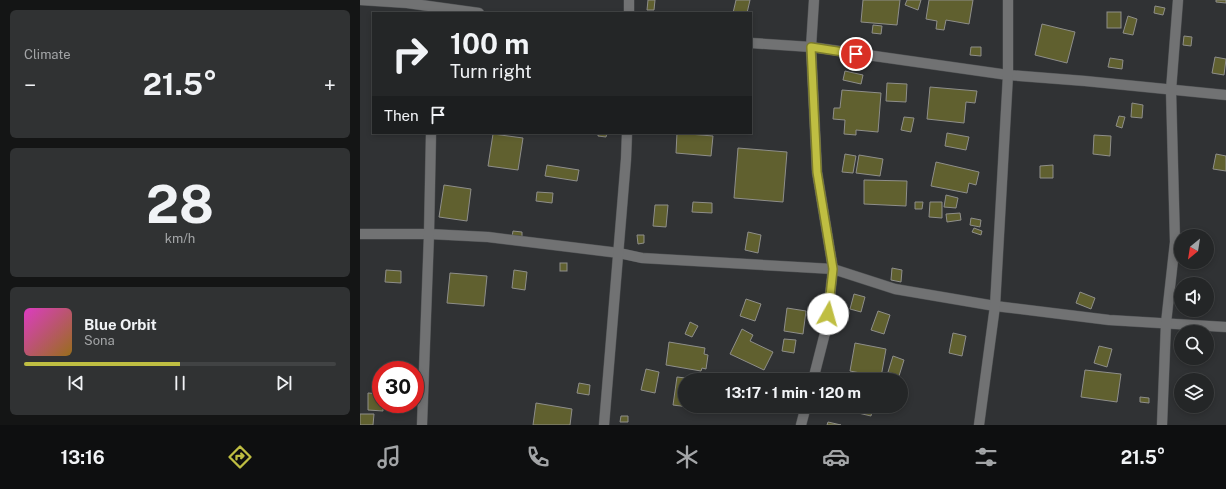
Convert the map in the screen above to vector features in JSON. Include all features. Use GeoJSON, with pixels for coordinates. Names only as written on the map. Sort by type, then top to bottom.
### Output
{"type":"FeatureCollection","features":[{"type":"Feature","properties":{"kind":"street"},"geometry":{"type":"LineString","coordinates":[[360,0],[407,3],[471,12]]}},
{"type":"Feature","properties":{"kind":"street"},"geometry":{"type":"LineString","coordinates":[[628,12],[629,0]]}},
{"type":"Feature","properties":{"kind":"street"},"geometry":{"type":"LineString","coordinates":[[814,0],[811,47],[817,172],[833,269],[826,329],[814,373]]}},
{"type":"Feature","properties":{"kind":"street"},"geometry":{"type":"LineString","coordinates":[[979,425],[995,306],[1008,75],[1008,0]]}},
{"type":"Feature","properties":{"kind":"street"},"geometry":{"type":"LineString","coordinates":[[1162,425],[1166,323],[1176,242],[1171,90],[1178,0]]}},
{"type":"Feature","properties":{"kind":"street"},"geometry":{"type":"LineString","coordinates":[[752,43],[811,47],[1008,75],[1226,95]]}},
{"type":"Feature","properties":{"kind":"street"},"geometry":{"type":"LineString","coordinates":[[422,425],[431,134]]}},
{"type":"Feature","properties":{"kind":"street"},"geometry":{"type":"LineString","coordinates":[[604,425],[627,134]]}},
{"type":"Feature","properties":{"kind":"street"},"geometry":{"type":"LineString","coordinates":[[360,234],[429,234],[488,237],[618,253],[642,258],[833,269],[895,289],[995,306],[1109,320],[1226,327]]}},
{"type":"Feature","properties":{"kind":"street"},"geometry":{"type":"LineString","coordinates":[[802,425],[805,413]]}},
{"type":"Feature","properties":{"kind":"building"},"geometry":{"type":"Polygon","coordinates":[[[648,0],[655,0],[654,10],[647,10],[648,0]]]}},
{"type":"Feature","properties":{"kind":"building"},"geometry":{"type":"Polygon","coordinates":[[[736,0],[750,0],[747,12],[733,12],[736,0]]]}},
{"type":"Feature","properties":{"kind":"building"},"geometry":{"type":"Polygon","coordinates":[[[863,0],[900,0],[897,25],[861,22],[863,0]]]}},
{"type":"Feature","properties":{"kind":"building"},"geometry":{"type":"Polygon","coordinates":[[[907,0],[921,0],[918,10],[905,5],[907,0]]]}},
{"type":"Feature","properties":{"kind":"building"},"geometry":{"type":"Polygon","coordinates":[[[929,0],[973,0],[969,24],[946,20],[944,30],[936,29],[937,21],[926,19],[929,0]]]}},
{"type":"Feature","properties":{"kind":"building"},"geometry":{"type":"Polygon","coordinates":[[[1216,0],[1226,0],[1226,3],[1216,2],[1216,0]]]}},
{"type":"Feature","properties":{"kind":"building"},"geometry":{"type":"Polygon","coordinates":[[[1155,6],[1165,8],[1163,15],[1154,13],[1155,6]]]}},
{"type":"Feature","properties":{"kind":"building"},"geometry":{"type":"Polygon","coordinates":[[[1107,12],[1121,12],[1121,28],[1107,28],[1107,12]]]}},
{"type":"Feature","properties":{"kind":"building"},"geometry":{"type":"Polygon","coordinates":[[[1128,16],[1137,19],[1133,35],[1123,33],[1128,16]]]}},
{"type":"Feature","properties":{"kind":"building"},"geometry":{"type":"Polygon","coordinates":[[[1042,24],[1075,32],[1067,63],[1035,55],[1042,24]]]}},
{"type":"Feature","properties":{"kind":"building"},"geometry":{"type":"Polygon","coordinates":[[[873,25],[882,26],[881,34],[872,33],[873,25]]]}},
{"type":"Feature","properties":{"kind":"building"},"geometry":{"type":"Polygon","coordinates":[[[1184,36],[1192,37],[1191,46],[1183,45],[1184,36]]]}},
{"type":"Feature","properties":{"kind":"building"},"geometry":{"type":"Polygon","coordinates":[[[971,47],[981,47],[981,56],[970,55],[971,47]]]}},
{"type":"Feature","properties":{"kind":"building"},"geometry":{"type":"Polygon","coordinates":[[[1215,57],[1226,59],[1224,75],[1212,73],[1215,57]]]}},
{"type":"Feature","properties":{"kind":"building"},"geometry":{"type":"Polygon","coordinates":[[[1110,58],[1123,60],[1122,69],[1108,67],[1110,58]]]}},
{"type":"Feature","properties":{"kind":"building"},"geometry":{"type":"Polygon","coordinates":[[[845,71],[863,75],[861,84],[843,80],[845,71]]]}},
{"type":"Feature","properties":{"kind":"building"},"geometry":{"type":"Polygon","coordinates":[[[887,83],[907,84],[906,102],[886,101],[887,83]]]}},
{"type":"Feature","properties":{"kind":"building"},"geometry":{"type":"Polygon","coordinates":[[[930,87],[977,91],[975,103],[966,102],[964,123],[927,119],[930,87]]]}},
{"type":"Feature","properties":{"kind":"building"},"geometry":{"type":"Polygon","coordinates":[[[842,90],[881,93],[878,132],[856,130],[856,135],[844,134],[845,120],[833,119],[834,108],[840,108],[842,90]]]}},
{"type":"Feature","properties":{"kind":"building"},"geometry":{"type":"Polygon","coordinates":[[[1132,103],[1143,105],[1142,118],[1131,117],[1132,103]]]}},
{"type":"Feature","properties":{"kind":"building"},"geometry":{"type":"Polygon","coordinates":[[[1119,116],[1125,117],[1122,128],[1116,126],[1119,116]]]}},
{"type":"Feature","properties":{"kind":"building"},"geometry":{"type":"Polygon","coordinates":[[[904,117],[914,118],[911,132],[901,130],[904,117]]]}},
{"type":"Feature","properties":{"kind":"building"},"geometry":{"type":"Polygon","coordinates":[[[947,133],[969,137],[966,150],[945,146],[947,133]]]}},
{"type":"Feature","properties":{"kind":"building"},"geometry":{"type":"Polygon","coordinates":[[[493,134],[523,138],[518,170],[488,166],[493,134]]]}},
{"type":"Feature","properties":{"kind":"building"},"geometry":{"type":"Polygon","coordinates":[[[598,134],[607,134],[606,137],[598,136],[598,134]]]}},
{"type":"Feature","properties":{"kind":"building"},"geometry":{"type":"Polygon","coordinates":[[[677,134],[713,136],[711,156],[676,153],[677,134]]]}},
{"type":"Feature","properties":{"kind":"building"},"geometry":{"type":"Polygon","coordinates":[[[1094,135],[1111,136],[1110,156],[1093,154],[1094,135]]]}},
{"type":"Feature","properties":{"kind":"building"},"geometry":{"type":"Polygon","coordinates":[[[738,148],[787,152],[783,202],[734,198],[738,148]]]}},
{"type":"Feature","properties":{"kind":"building"},"geometry":{"type":"Polygon","coordinates":[[[845,154],[856,156],[853,173],[842,172],[845,154]]]}},
{"type":"Feature","properties":{"kind":"building"},"geometry":{"type":"Polygon","coordinates":[[[1216,154],[1226,156],[1226,171],[1213,169],[1216,154]]]}},
{"type":"Feature","properties":{"kind":"building"},"geometry":{"type":"Polygon","coordinates":[[[859,155],[883,159],[880,176],[856,173],[859,155]]]}},
{"type":"Feature","properties":{"kind":"building"},"geometry":{"type":"Polygon","coordinates":[[[936,162],[979,172],[976,185],[969,183],[967,193],[931,186],[936,162]]]}},
{"type":"Feature","properties":{"kind":"building"},"geometry":{"type":"Polygon","coordinates":[[[547,165],[579,170],[577,181],[545,176],[547,165]]]}},
{"type":"Feature","properties":{"kind":"building"},"geometry":{"type":"Polygon","coordinates":[[[1053,165],[1053,178],[1040,178],[1040,166],[1053,165]]]}},
{"type":"Feature","properties":{"kind":"building"},"geometry":{"type":"Polygon","coordinates":[[[864,180],[907,181],[906,206],[864,204],[864,180]]]}},
{"type":"Feature","properties":{"kind":"building"},"geometry":{"type":"Polygon","coordinates":[[[444,185],[471,189],[467,221],[439,217],[444,185]]]}},
{"type":"Feature","properties":{"kind":"building"},"geometry":{"type":"Polygon","coordinates":[[[537,192],[553,193],[552,203],[536,201],[537,192]]]}},
{"type":"Feature","properties":{"kind":"building"},"geometry":{"type":"Polygon","coordinates":[[[946,195],[958,198],[956,208],[944,207],[946,195]]]}},
{"type":"Feature","properties":{"kind":"building"},"geometry":{"type":"Polygon","coordinates":[[[693,202],[712,203],[712,213],[692,212],[693,202]]]}},
{"type":"Feature","properties":{"kind":"building"},"geometry":{"type":"Polygon","coordinates":[[[915,202],[923,202],[922,209],[915,209],[915,202]]]}},
{"type":"Feature","properties":{"kind":"building"},"geometry":{"type":"Polygon","coordinates":[[[930,202],[942,202],[942,218],[929,217],[930,202]]]}},
{"type":"Feature","properties":{"kind":"building"},"geometry":{"type":"Polygon","coordinates":[[[655,205],[668,205],[666,227],[653,226],[655,205]]]}},
{"type":"Feature","properties":{"kind":"building"},"geometry":{"type":"Polygon","coordinates":[[[960,213],[961,220],[947,222],[946,214],[960,213]]]}},
{"type":"Feature","properties":{"kind":"building"},"geometry":{"type":"Polygon","coordinates":[[[971,218],[981,220],[980,227],[970,225],[971,218]]]}},
{"type":"Feature","properties":{"kind":"building"},"geometry":{"type":"Polygon","coordinates":[[[974,228],[982,231],[981,235],[972,232],[974,228]]]}},
{"type":"Feature","properties":{"kind":"building"},"geometry":{"type":"Polygon","coordinates":[[[513,231],[522,232],[522,238],[512,237],[513,231]]]}},
{"type":"Feature","properties":{"kind":"building"},"geometry":{"type":"Polygon","coordinates":[[[748,232],[761,235],[758,253],[745,250],[748,232]]]}},
{"type":"Feature","properties":{"kind":"building"},"geometry":{"type":"Polygon","coordinates":[[[637,235],[644,235],[644,243],[638,244],[637,235]]]}},
{"type":"Feature","properties":{"kind":"building"},"geometry":{"type":"Polygon","coordinates":[[[560,263],[567,263],[567,271],[560,271],[560,263]]]}},
{"type":"Feature","properties":{"kind":"building"},"geometry":{"type":"Polygon","coordinates":[[[892,268],[902,270],[901,282],[891,280],[892,268]]]}},
{"type":"Feature","properties":{"kind":"building"},"geometry":{"type":"Polygon","coordinates":[[[386,270],[401,271],[401,283],[385,282],[386,270]]]}},
{"type":"Feature","properties":{"kind":"building"},"geometry":{"type":"Polygon","coordinates":[[[514,270],[527,272],[525,290],[512,288],[514,270]]]}},
{"type":"Feature","properties":{"kind":"building"},"geometry":{"type":"Polygon","coordinates":[[[450,273],[487,276],[484,306],[447,303],[450,273]]]}},
{"type":"Feature","properties":{"kind":"building"},"geometry":{"type":"Polygon","coordinates":[[[1080,292],[1095,298],[1091,309],[1076,303],[1080,292]]]}},
{"type":"Feature","properties":{"kind":"building"},"geometry":{"type":"Polygon","coordinates":[[[854,294],[865,297],[861,312],[850,309],[854,294]]]}},
{"type":"Feature","properties":{"kind":"building"},"geometry":{"type":"Polygon","coordinates":[[[746,299],[761,304],[755,321],[740,316],[746,299]]]}},
{"type":"Feature","properties":{"kind":"building"},"geometry":{"type":"Polygon","coordinates":[[[787,308],[806,311],[803,334],[784,331],[787,308]]]}},
{"type":"Feature","properties":{"kind":"building"},"geometry":{"type":"Polygon","coordinates":[[[878,311],[890,315],[884,334],[871,330],[878,311]]]}},
{"type":"Feature","properties":{"kind":"building"},"geometry":{"type":"Polygon","coordinates":[[[690,322],[698,326],[692,337],[685,334],[690,322]]]}},
{"type":"Feature","properties":{"kind":"building"},"geometry":{"type":"Polygon","coordinates":[[[742,329],[753,335],[750,341],[773,352],[764,370],[730,354],[742,329]]]}},
{"type":"Feature","properties":{"kind":"building"},"geometry":{"type":"Polygon","coordinates":[[[953,333],[966,336],[962,356],[949,353],[953,333]]]}},
{"type":"Feature","properties":{"kind":"building"},"geometry":{"type":"Polygon","coordinates":[[[784,339],[796,340],[794,353],[782,351],[784,339]]]}},
{"type":"Feature","properties":{"kind":"building"},"geometry":{"type":"Polygon","coordinates":[[[669,342],[705,348],[704,354],[708,355],[706,369],[702,368],[701,371],[666,365],[669,342]]]}},
{"type":"Feature","properties":{"kind":"building"},"geometry":{"type":"Polygon","coordinates":[[[855,343],[886,349],[882,373],[860,373],[850,371],[855,343]]]}},
{"type":"Feature","properties":{"kind":"building"},"geometry":{"type":"Polygon","coordinates":[[[1099,346],[1112,349],[1107,367],[1094,363],[1099,346]]]}},
{"type":"Feature","properties":{"kind":"building"},"geometry":{"type":"Polygon","coordinates":[[[893,356],[904,360],[900,373],[888,372],[893,356]]]}},
{"type":"Feature","properties":{"kind":"building"},"geometry":{"type":"Polygon","coordinates":[[[646,369],[659,372],[655,393],[641,390],[646,369]]]}},
{"type":"Feature","properties":{"kind":"building"},"geometry":{"type":"Polygon","coordinates":[[[1085,370],[1121,374],[1117,402],[1081,397],[1085,370]]]}},
{"type":"Feature","properties":{"kind":"building"},"geometry":{"type":"Polygon","coordinates":[[[677,377],[678,377],[678,406],[673,405],[677,377]]]}},
{"type":"Feature","properties":{"kind":"building"},"geometry":{"type":"Polygon","coordinates":[[[579,383],[590,385],[589,395],[577,393],[579,383]]]}},
{"type":"Feature","properties":{"kind":"building"},"geometry":{"type":"Polygon","coordinates":[[[368,393],[372,393],[372,410],[368,410],[368,393]]]}},
{"type":"Feature","properties":{"kind":"building"},"geometry":{"type":"Polygon","coordinates":[[[1140,397],[1149,398],[1149,403],[1140,402],[1140,397]]]}},
{"type":"Feature","properties":{"kind":"building"},"geometry":{"type":"Polygon","coordinates":[[[536,403],[572,409],[570,425],[533,425],[536,403]]]}},
{"type":"Feature","properties":{"kind":"building"},"geometry":{"type":"Polygon","coordinates":[[[858,413],[872,413],[871,416],[858,413]]]}},
{"type":"Feature","properties":{"kind":"building"},"geometry":{"type":"Polygon","coordinates":[[[360,414],[374,414],[373,425],[360,425],[360,414]]]}},
{"type":"Feature","properties":{"kind":"building"},"geometry":{"type":"Polygon","coordinates":[[[621,416],[628,416],[628,422],[620,422],[621,416]]]}},
{"type":"Feature","properties":{"kind":"building"},"geometry":{"type":"Polygon","coordinates":[[[828,422],[841,425],[827,425],[828,422]]]}},
{"type":"Feature","properties":{"kind":"route"},"geometry":{"type":"LineString","coordinates":[[828,314],[833,269],[817,172],[811,47],[856,54]]}}]}
